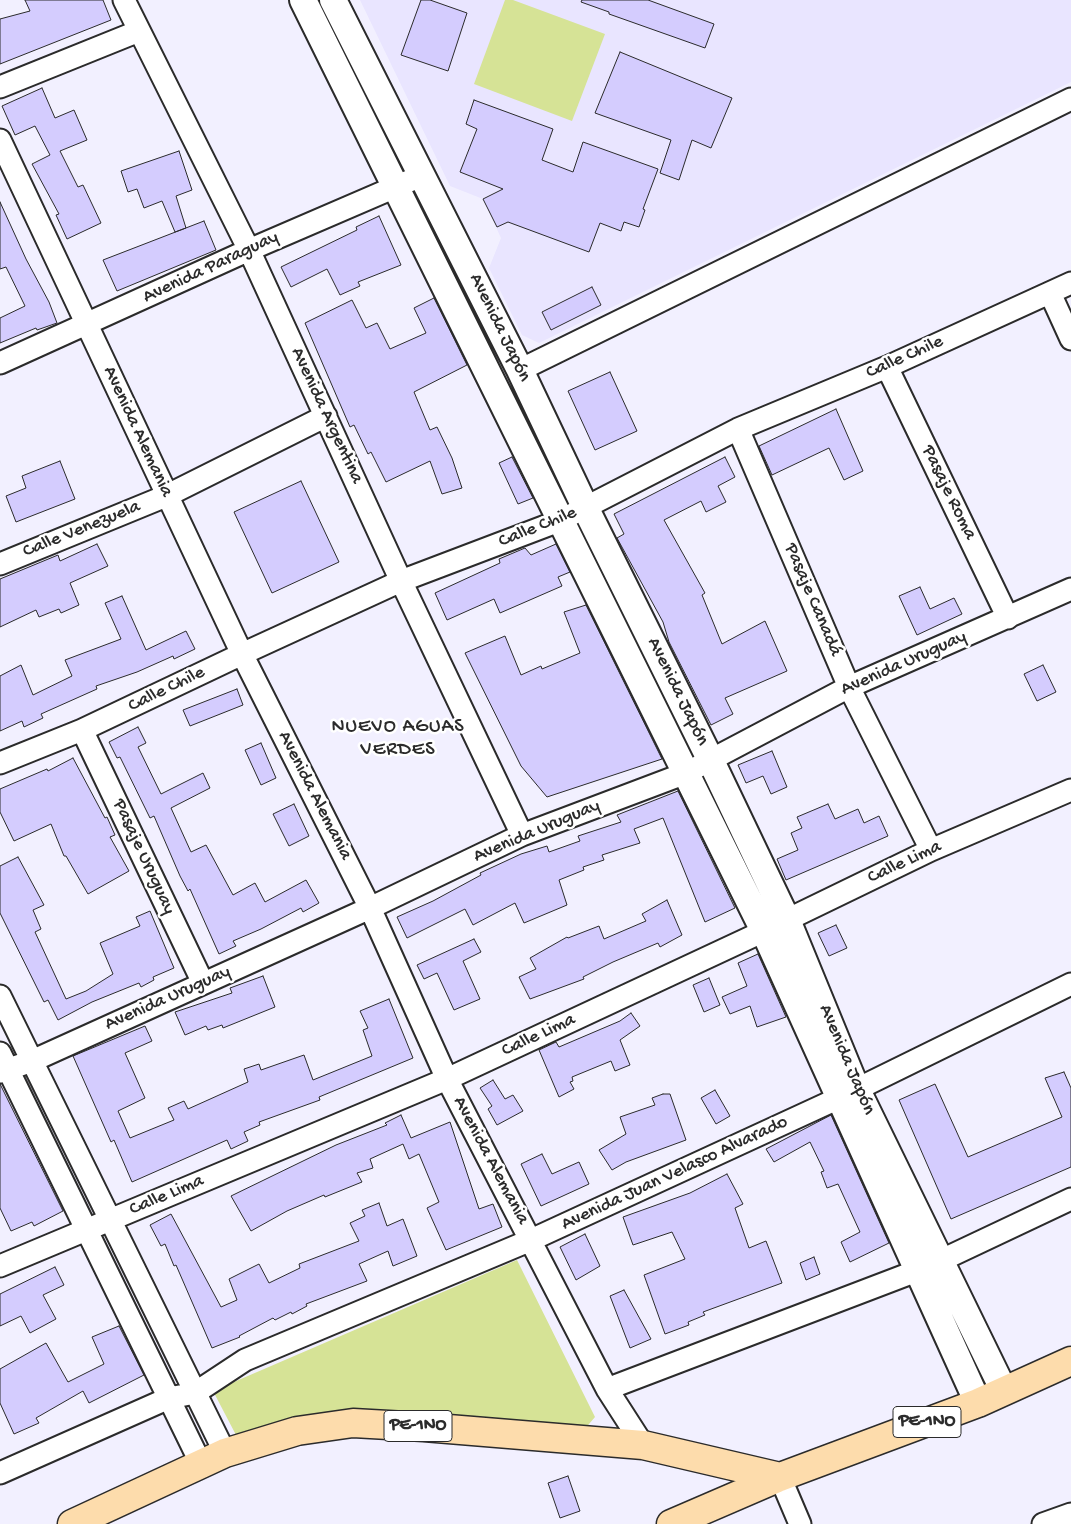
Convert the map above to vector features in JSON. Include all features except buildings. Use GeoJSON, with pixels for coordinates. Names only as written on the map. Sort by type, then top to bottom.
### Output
{"type":"FeatureCollection","features":[{"type":"Feature","properties":{"kind":"main road","name":"PE-1NO"},"geometry":{"type":"LineString","coordinates":[[671,1524],[780,1477],[978,1403],[1071,1361]]}},
{"type":"Feature","properties":{"kind":"main road","name":"PE-1NO"},"geometry":{"type":"LineString","coordinates":[[72,1524],[213,1459],[297,1431],[353,1423],[643,1444],[780,1477]]}},
{"type":"Feature","properties":{"kind":"street","name":"Avenida Argentina"},"geometry":{"type":"LineString","coordinates":[[124,0],[249,250],[401,581],[522,835]]}},
{"type":"Feature","properties":{"kind":"street","name":"Avenida Japón"},"geometry":{"type":"LineString","coordinates":[[302,0],[559,521],[764,931],[848,1093]]}},
{"type":"Feature","properties":{"kind":"street","name":"Avenida Japón"},"geometry":{"type":"LineString","coordinates":[[333,0],[520,370],[787,920],[848,1093]]}},
{"type":"Feature","properties":{"kind":"street"},"geometry":{"type":"LineString","coordinates":[[0,87],[139,31]]}},
{"type":"Feature","properties":{"kind":"street"},"geometry":{"type":"LineString","coordinates":[[520,370],[1071,99]]}},
{"type":"Feature","properties":{"kind":"street","name":"Avenida Alemania"},"geometry":{"type":"LineString","coordinates":[[0,140],[242,654],[370,908],[447,1079],[607,1389],[643,1444]]}},
{"type":"Feature","properties":{"kind":"street","name":"Avenida Paraguay"},"geometry":{"type":"LineString","coordinates":[[0,363],[88,325],[249,250],[423,175]]}},
{"type":"Feature","properties":{"kind":"street","name":"Calle Chile"},"geometry":{"type":"LineString","coordinates":[[0,763],[82,730],[401,581],[586,509],[738,429],[887,367],[1071,283]]}},
{"type":"Feature","properties":{"kind":"street"},"geometry":{"type":"LineString","coordinates":[[1050,293],[1071,339]]}},
{"type":"Feature","properties":{"kind":"street","name":"Pasaje Roma"},"geometry":{"type":"LineString","coordinates":[[887,367],[1008,618]]}},
{"type":"Feature","properties":{"kind":"street","name":"Calle Venezuela"},"geometry":{"type":"LineString","coordinates":[[0,564],[166,496],[326,416]]}},
{"type":"Feature","properties":{"kind":"street","name":"Pasaje Canadá"},"geometry":{"type":"LineString","coordinates":[[738,429],[849,687],[931,850]]}},
{"type":"Feature","properties":{"kind":"street","name":"Avenida Uruguay"},"geometry":{"type":"LineString","coordinates":[[2,1064],[32,1061],[370,908],[522,835],[686,773],[849,687],[1071,589]]}},
{"type":"Feature","properties":{"kind":"street","name":"Pasaje Uruguay"},"geometry":{"type":"LineString","coordinates":[[82,730],[203,983]]}},
{"type":"Feature","properties":{"kind":"street","name":"Calle Lima"},"geometry":{"type":"LineString","coordinates":[[0,1266],[86,1228],[110,1220],[447,1079],[764,931],[931,850],[1071,790]]}},
{"type":"Feature","properties":{"kind":"street","name":"Avenida Juan Velasco Alvarado"},"geometry":{"type":"LineString","coordinates":[[0,1473],[169,1398],[195,1393],[245,1360],[531,1240],[848,1093],[1071,984]]}},
{"type":"Feature","properties":{"kind":"street"},"geometry":{"type":"LineString","coordinates":[[0,996],[195,1393],[213,1459]]}},
{"type":"Feature","properties":{"kind":"street"},"geometry":{"type":"LineString","coordinates":[[2,1064],[86,1228],[169,1398],[213,1459]]}},
{"type":"Feature","properties":{"kind":"street"},"geometry":{"type":"LineString","coordinates":[[848,1093],[929,1266],[978,1403]]}},
{"type":"Feature","properties":{"kind":"street"},"geometry":{"type":"LineString","coordinates":[[607,1389],[929,1266],[1071,1199]]}},
{"type":"Feature","properties":{"kind":"street"},"geometry":{"type":"LineString","coordinates":[[929,1266],[1004,1391]]}},
{"type":"Feature","properties":{"kind":"street"},"geometry":{"type":"LineString","coordinates":[[780,1477],[800,1524]]}},
{"type":"Feature","properties":{"kind":"street"},"geometry":{"type":"LineString","coordinates":[[1043,1524],[1071,1514]]}},
{"type":"Feature","properties":{"kind":"shaded area"},"geometry":{"type":"Polygon","coordinates":[[[360,0],[1071,0],[1071,82],[539,343],[522,335],[489,268],[501,238],[483,199],[450,186],[360,0]]]}},
{"type":"Feature","properties":{"kind":"green space"},"geometry":{"type":"Polygon","coordinates":[[[505,0],[513,0],[605,34],[572,121],[474,84],[505,0]]]}},
{"type":"Feature","properties":{"kind":"green space"},"geometry":{"type":"Polygon","coordinates":[[[517,1260],[595,1417],[583,1431],[319,1416],[236,1435],[213,1391],[517,1260]]]}},
{"type":"Feature","properties":{"kind":"district","name":"NUEVO AGUAS VERDES"},"geometry":{"type":"Point","coordinates":[398,740]}}]}
